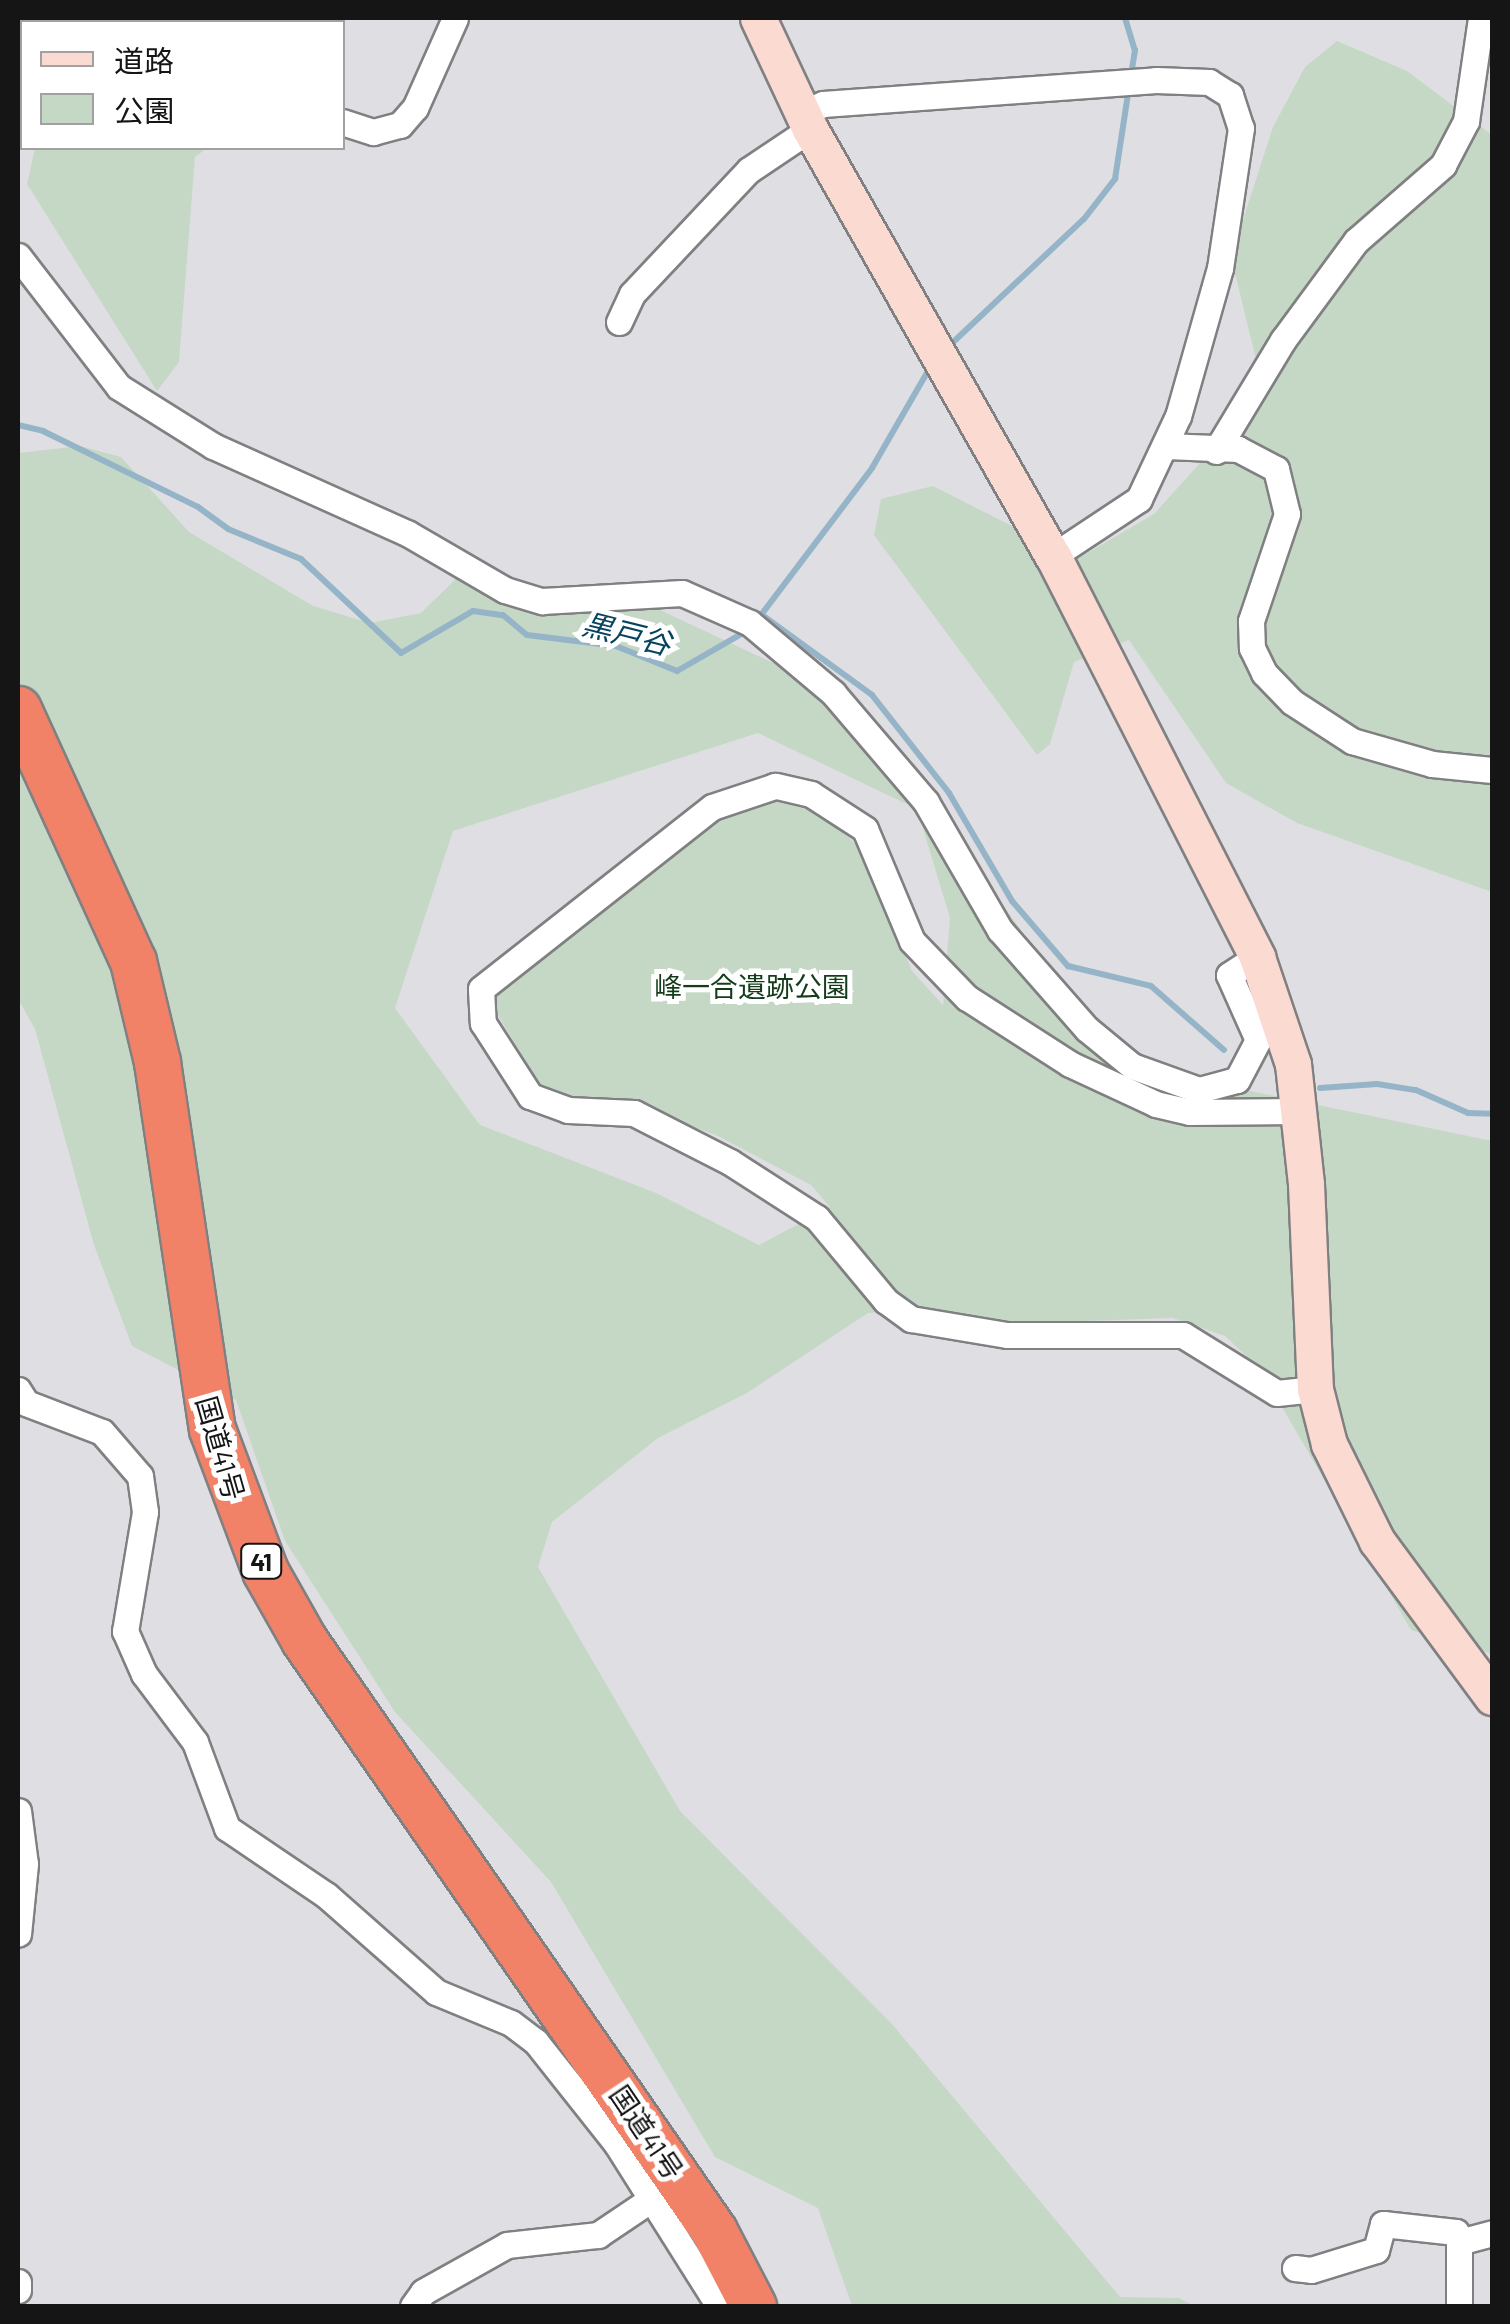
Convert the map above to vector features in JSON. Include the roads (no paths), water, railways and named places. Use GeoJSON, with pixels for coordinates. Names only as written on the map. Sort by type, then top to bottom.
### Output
{"type":"FeatureCollection","features":[{"type":"Feature","properties":{"kind":"highway","name":"国道41号"},"geometry":{"type":"LineString","coordinates":[[18,709],[133,961],[157,1062],[212,1429],[265,1571],[304,1640],[714,2231],[752,2306]]}},
{"type":"Feature","properties":{"kind":"street"},"geometry":{"type":"LineString","coordinates":[[345,123],[373,132],[400,125],[415,108],[455,18]]}},
{"type":"Feature","properties":{"kind":"street"},"geometry":{"type":"LineString","coordinates":[[758,18],[806,121],[1053,556],[1257,957],[1280,1018],[1300,1112],[1314,1389],[1339,1468],[1377,1541],[1492,1697]]}},
{"type":"Feature","properties":{"kind":"street"},"geometry":{"type":"LineString","coordinates":[[1216,452],[1283,340],[1356,241],[1442,166],[1466,120],[1482,18]]}},
{"type":"Feature","properties":{"kind":"street"},"geometry":{"type":"LineString","coordinates":[[619,322],[632,294],[749,170],[822,104],[1156,80],[1209,82],[1230,95],[1242,128],[1220,268],[1166,446],[1139,499],[1053,556]]}},
{"type":"Feature","properties":{"kind":"street"},"geometry":{"type":"LineString","coordinates":[[18,256],[119,387],[230,454],[407,533],[505,590],[542,601],[682,593],[750,624],[832,693],[926,802],[1000,930],[1087,1029],[1132,1066],[1199,1090],[1237,1080],[1258,1040],[1229,975],[1257,957]]}},
{"type":"Feature","properties":{"kind":"street"},"geometry":{"type":"LineString","coordinates":[[1166,446],[1258,455],[1276,469],[1287,495],[1287,514],[1251,621],[1252,648],[1264,674],[1321,725],[1352,741],[1432,764],[1492,770]]}},
{"type":"Feature","properties":{"kind":"street"},"geometry":{"type":"LineString","coordinates":[[1300,1112],[1190,1112],[1156,1104],[1070,1064],[968,998],[912,941],[865,829],[810,794],[775,786],[712,807],[481,989],[484,1023],[530,1096],[568,1110],[634,1113],[730,1162],[817,1218],[886,1301],[911,1318],[1006,1335],[1183,1335],[1277,1392],[1314,1389]]}},
{"type":"Feature","properties":{"kind":"street"},"geometry":{"type":"LineString","coordinates":[[18,1390],[26,1402],[102,1432],[140,1476],[146,1512],[125,1631],[144,1674],[195,1742],[228,1828],[326,1895],[436,1992],[511,2023],[536,2042],[653,2198],[719,2306]]}},
{"type":"Feature","properties":{"kind":"street"},"geometry":{"type":"LineString","coordinates":[[18,1811],[25,1864],[18,1934]]}},
{"type":"Feature","properties":{"kind":"street"},"geometry":{"type":"LineString","coordinates":[[413,2306],[423,2292],[507,2244],[598,2235],[653,2198]]}},
{"type":"Feature","properties":{"kind":"street"},"geometry":{"type":"LineString","coordinates":[[1295,2268],[1311,2270],[1376,2250],[1383,2224],[1456,2232],[1459,2306]]}},
{"type":"Feature","properties":{"kind":"street"},"geometry":{"type":"LineString","coordinates":[[1459,2242],[1492,2233]]}},
{"type":"Feature","properties":{"kind":"street"},"geometry":{"type":"LineString","coordinates":[[18,2282],[18,2290]]}},
{"type":"Feature","properties":{"kind":"waterway"},"geometry":{"type":"LineString","coordinates":[[1125,18],[1135,50],[1131,76]]}},
{"type":"Feature","properties":{"kind":"waterway"},"geometry":{"type":"LineString","coordinates":[[949,346],[1084,219],[1115,179],[1129,88]]}},
{"type":"Feature","properties":{"kind":"waterway"},"geometry":{"type":"LineString","coordinates":[[758,619],[872,468],[931,366]]}},
{"type":"Feature","properties":{"kind":"waterway","name":"黒戸谷"},"geometry":{"type":"LineString","coordinates":[[18,425],[43,431],[198,507],[228,529],[301,559],[401,653],[473,611],[503,615],[527,635],[616,646],[677,671],[750,629]]}},
{"type":"Feature","properties":{"kind":"waterway","name":"黒戸谷"},"geometry":{"type":"LineString","coordinates":[[762,615],[872,695],[949,793],[1012,901],[1068,966],[1151,986],[1224,1050]]}},
{"type":"Feature","properties":{"kind":"waterway","name":"黒戸谷"},"geometry":{"type":"LineString","coordinates":[[1320,1088],[1377,1084],[1416,1090],[1468,1113],[1492,1114]]}},
{"type":"Feature","properties":{"kind":"park label","name":"峰一合遺跡公園"},"geometry":{"type":"Point","coordinates":[752,986]}}]}
